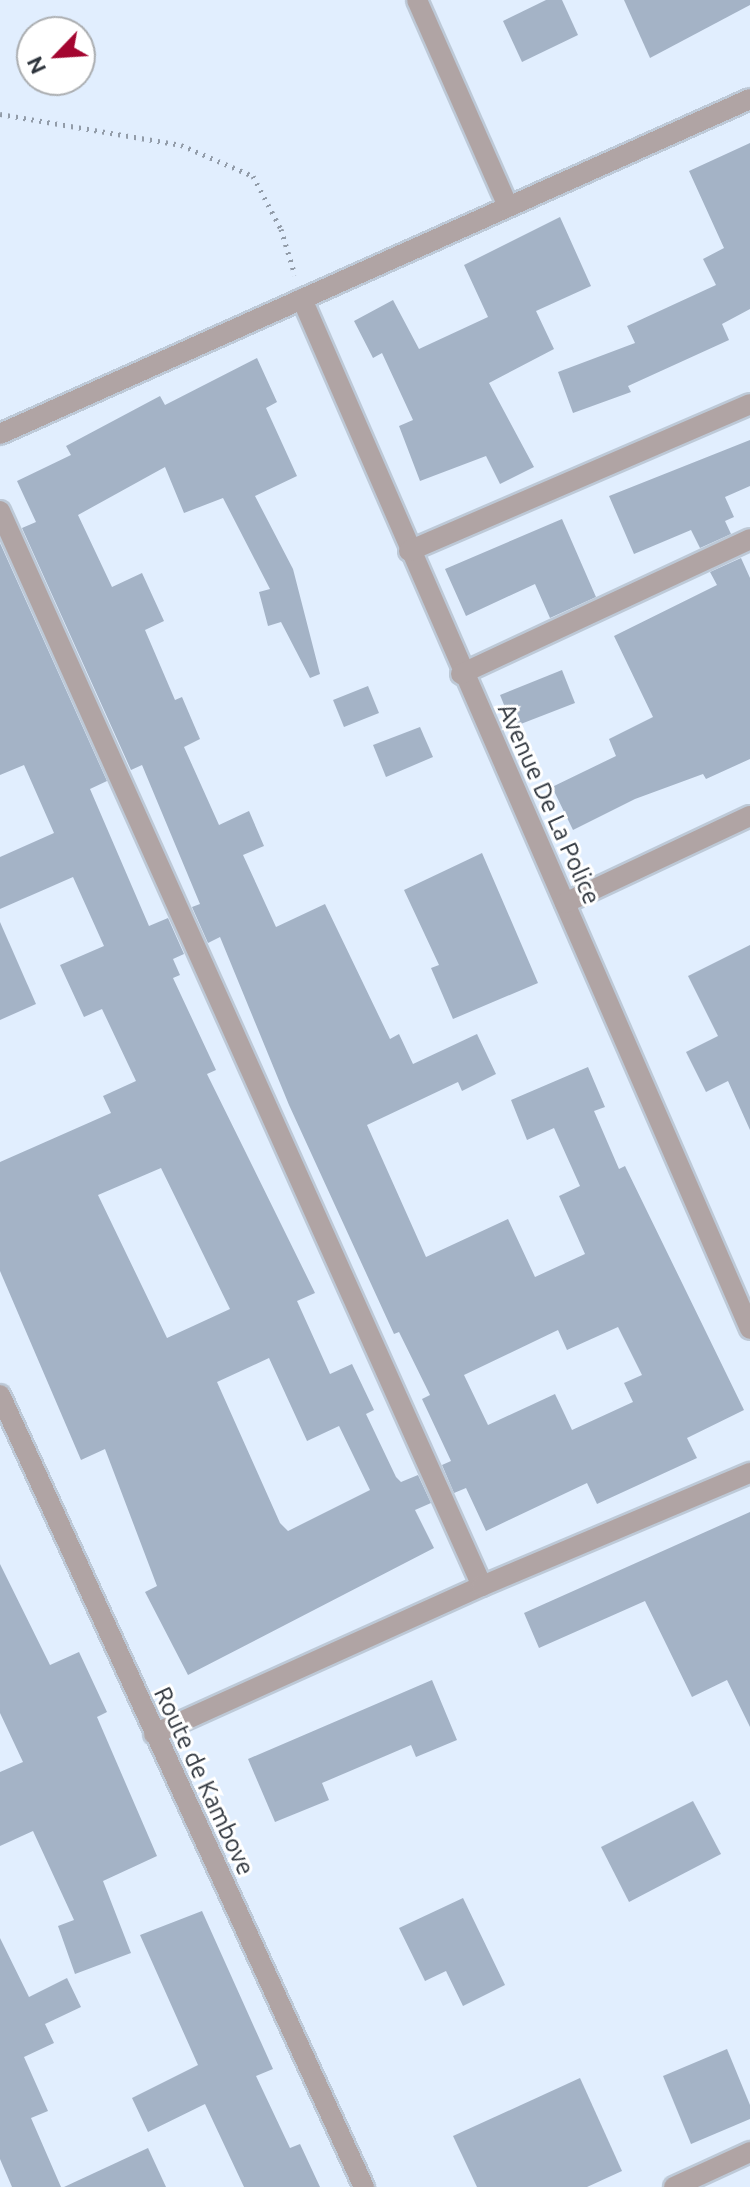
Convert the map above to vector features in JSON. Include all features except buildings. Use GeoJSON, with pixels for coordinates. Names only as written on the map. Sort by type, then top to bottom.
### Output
{"type":"FeatureCollection","features":[{"type":"Feature","properties":{"kind":"street"},"geometry":{"type":"LineString","coordinates":[[417,0],[508,206]]}},
{"type":"Feature","properties":{"kind":"street"},"geometry":{"type":"LineString","coordinates":[[0,434],[750,99]]}},
{"type":"Feature","properties":{"kind":"street","name":"Avenue De La Police"},"geometry":{"type":"LineString","coordinates":[[302,299],[461,674],[565,903],[750,1329]]}},
{"type":"Feature","properties":{"kind":"street"},"geometry":{"type":"LineString","coordinates":[[409,551],[750,404]]}},
{"type":"Feature","properties":{"kind":"street"},"geometry":{"type":"LineString","coordinates":[[0,511],[482,1586]]}},
{"type":"Feature","properties":{"kind":"street"},"geometry":{"type":"LineString","coordinates":[[461,674],[750,539]]}},
{"type":"Feature","properties":{"kind":"street"},"geometry":{"type":"LineString","coordinates":[[565,903],[750,816]]}},
{"type":"Feature","properties":{"kind":"street","name":"Route de Kambove"},"geometry":{"type":"LineString","coordinates":[[0,1395],[364,2187]]}},
{"type":"Feature","properties":{"kind":"street"},"geometry":{"type":"LineString","coordinates":[[154,1734],[482,1586],[750,1473]]}},
{"type":"Feature","properties":{"kind":"street"},"geometry":{"type":"LineString","coordinates":[[674,2187],[746,2154],[750,2175]]}},
{"type":"Feature","properties":{"kind":"path"},"geometry":{"type":"LineString","coordinates":[[0,114],[181,145],[253,176],[281,229],[302,299]]}}]}
